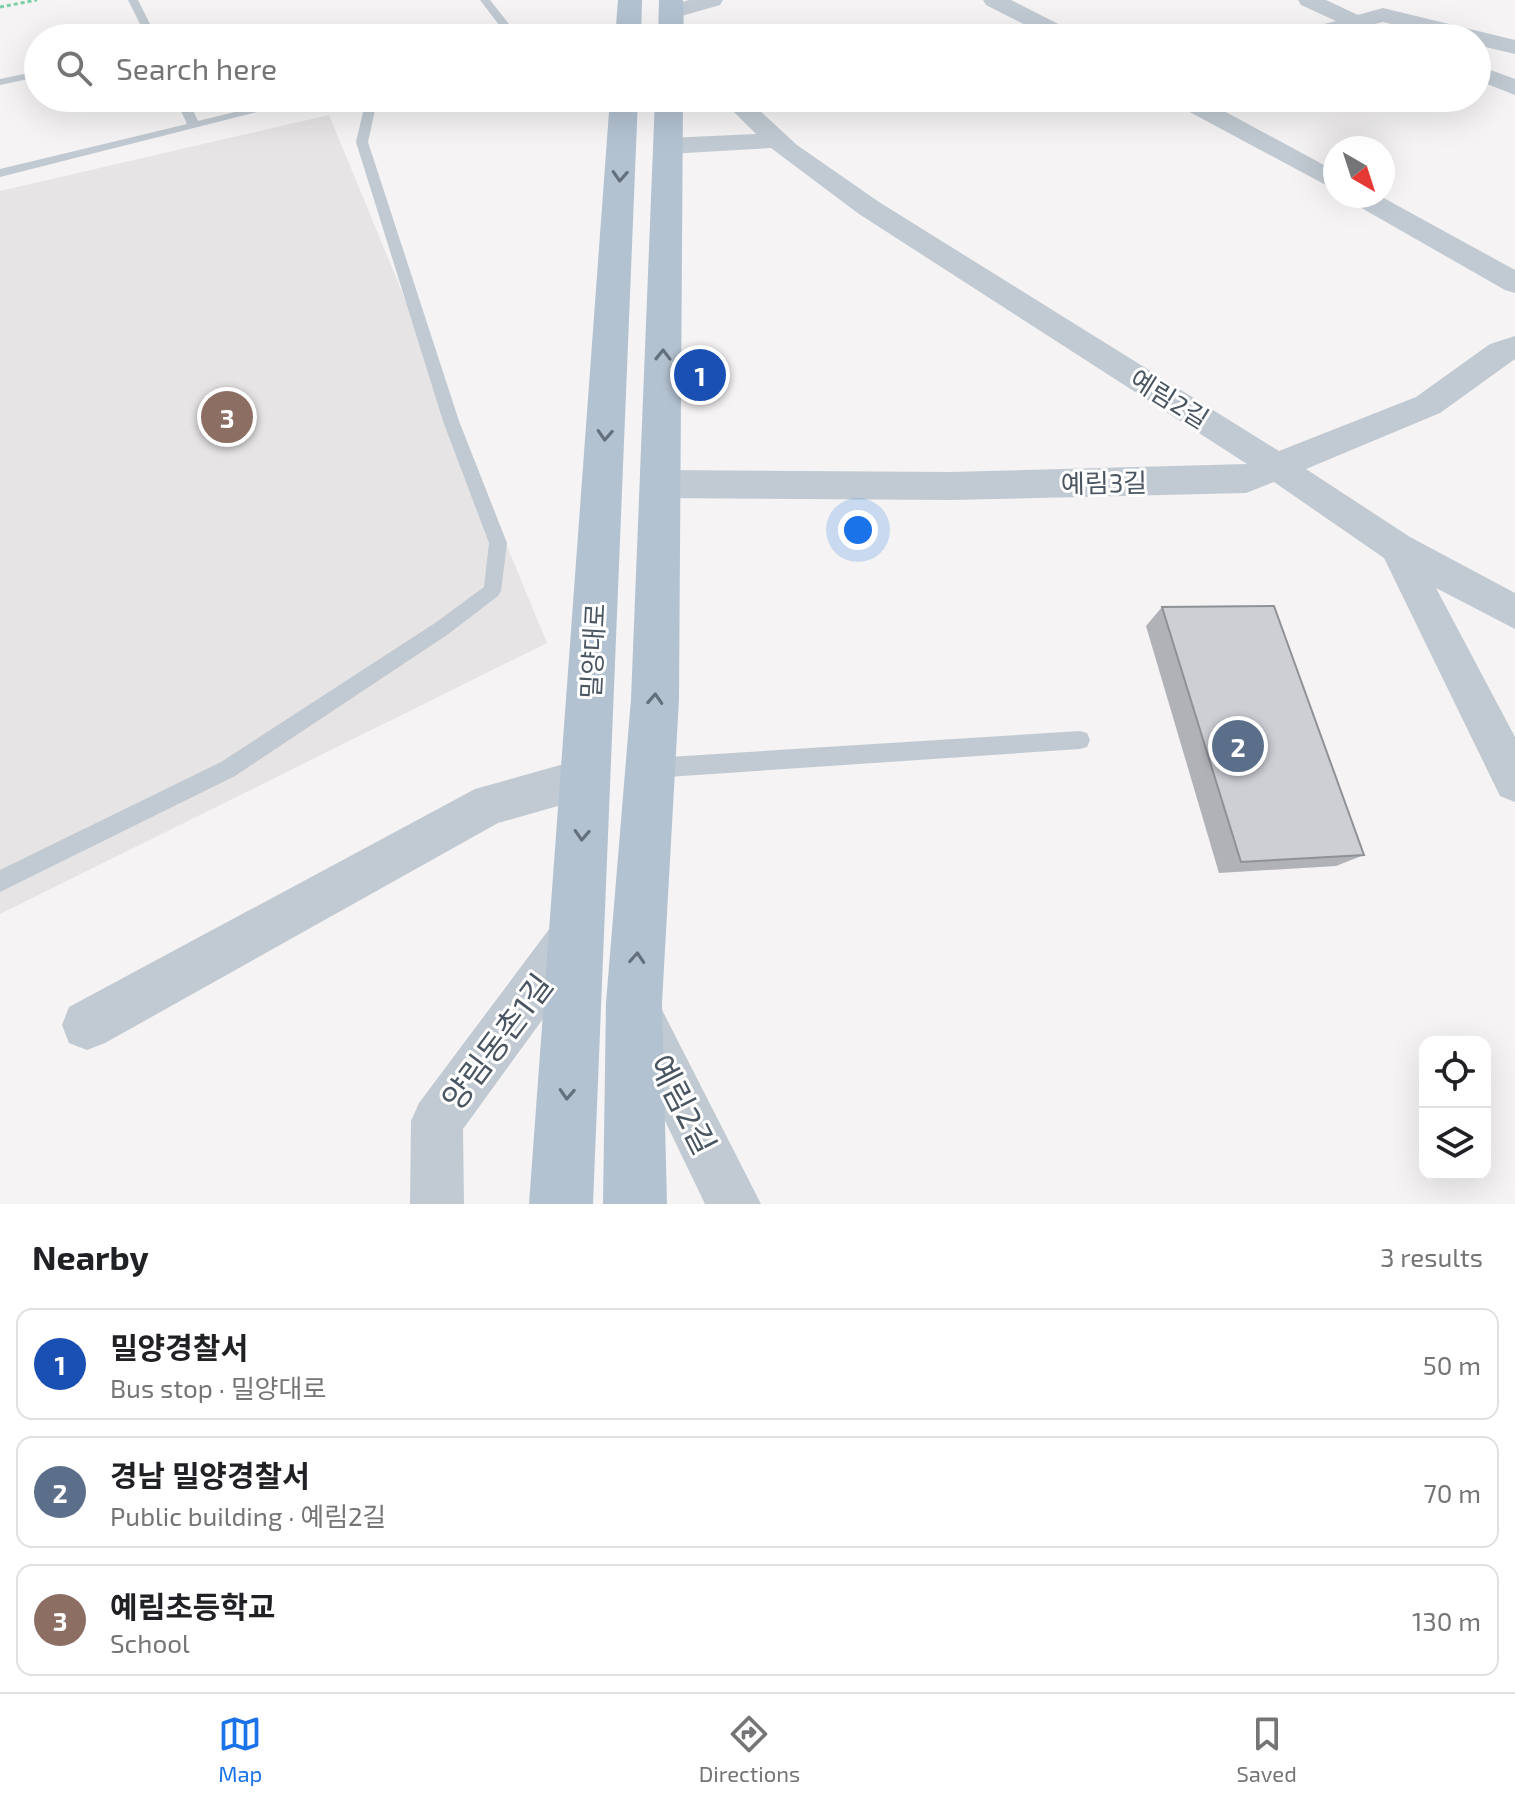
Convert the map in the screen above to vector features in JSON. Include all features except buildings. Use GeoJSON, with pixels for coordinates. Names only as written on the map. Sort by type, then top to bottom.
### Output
{"type":"FeatureCollection","features":[{"type":"Feature","properties":{"kind":"main road","name":"밀양대로"},"geometry":{"type":"LineString","coordinates":[[561,1204],[623,112]]}},
{"type":"Feature","properties":{"kind":"main road"},"geometry":{"type":"LineString","coordinates":[[635,1204],[634,1003],[655,699],[669,112]]}},
{"type":"Feature","properties":{"kind":"street"},"geometry":{"type":"LineString","coordinates":[[671,6],[712,0]]}},
{"type":"Feature","properties":{"kind":"street"},"geometry":{"type":"LineString","coordinates":[[994,0],[1041,24]]}},
{"type":"Feature","properties":{"kind":"street"},"geometry":{"type":"LineString","coordinates":[[1309,0],[1356,23]]}},
{"type":"Feature","properties":{"kind":"street"},"geometry":{"type":"LineString","coordinates":[[1352,24],[1383,15],[1411,0]]}},
{"type":"Feature","properties":{"kind":"street"},"geometry":{"type":"LineString","coordinates":[[1383,15],[1420,24]]}},
{"type":"Feature","properties":{"kind":"street"},"geometry":{"type":"LineString","coordinates":[[1491,41],[1515,47]]}},
{"type":"Feature","properties":{"kind":"street"},"geometry":{"type":"LineString","coordinates":[[1491,78],[1515,88]]}},
{"type":"Feature","properties":{"kind":"street","name":"예림2길"},"geometry":{"type":"LineString","coordinates":[[747,112],[778,140],[869,208],[1276,466],[1397,548],[1510,761]]}},
{"type":"Feature","properties":{"kind":"street"},"geometry":{"type":"LineString","coordinates":[[1208,112],[1323,175]]}},
{"type":"Feature","properties":{"kind":"street"},"geometry":{"type":"LineString","coordinates":[[668,146],[778,140]]}},
{"type":"Feature","properties":{"kind":"street"},"geometry":{"type":"LineString","coordinates":[[1381,208],[1515,283]]}},
{"type":"Feature","properties":{"kind":"street","name":"예림3길"},"geometry":{"type":"LineString","coordinates":[[660,484],[950,486],[1246,479],[1428,405],[1501,352],[1515,347]]}},
{"type":"Feature","properties":{"kind":"street"},"geometry":{"type":"LineString","coordinates":[[1397,548],[1515,612]]}},
{"type":"Feature","properties":{"kind":"street"},"geometry":{"type":"LineString","coordinates":[[87,1025],[490,804],[585,779]]}},
{"type":"Feature","properties":{"kind":"street","name":"양림동촌1길"},"geometry":{"type":"LineString","coordinates":[[437,1204],[437,1121],[576,933]]}},
{"type":"Feature","properties":{"kind":"street","name":"예림2길"},"geometry":{"type":"LineString","coordinates":[[634,1003],[734,1204]]}},
{"type":"Feature","properties":{"kind":"lane"},"geometry":{"type":"LineString","coordinates":[[133,0],[145,24]]}},
{"type":"Feature","properties":{"kind":"lane"},"geometry":{"type":"LineString","coordinates":[[485,0],[504,24]]}},
{"type":"Feature","properties":{"kind":"lane"},"geometry":{"type":"LineString","coordinates":[[0,82],[24,77]]}},
{"type":"Feature","properties":{"kind":"lane"},"geometry":{"type":"LineString","coordinates":[[188,112],[194,126]]}},
{"type":"Feature","properties":{"kind":"lane"},"geometry":{"type":"LineString","coordinates":[[0,173],[250,112]]}},
{"type":"Feature","properties":{"kind":"lane"},"geometry":{"type":"LineString","coordinates":[[0,881],[228,769],[492,591],[498,543],[451,421],[362,142],[369,112]]}},
{"type":"Feature","properties":{"kind":"lane"},"geometry":{"type":"LineString","coordinates":[[650,769],[1080,740]]}},
{"type":"Feature","properties":{"kind":"path"},"geometry":{"type":"LineString","coordinates":[[0,7],[37,0]]}},
{"type":"Feature","properties":{"kind":"shaded area"},"geometry":{"type":"Polygon","coordinates":[[[329,115],[547,643],[0,914],[0,191],[329,115]]]}},
{"type":"Feature","properties":{"kind":"place","name":"밀양경찰서"},"geometry":{"type":"Point","coordinates":[700,375]}},
{"type":"Feature","properties":{"kind":"place","name":"예림초등학교"},"geometry":{"type":"Point","coordinates":[227,417]}},
{"type":"Feature","properties":{"kind":"place","name":"경남 밀양경찰서"},"geometry":{"type":"Point","coordinates":[1238,746]}}]}
